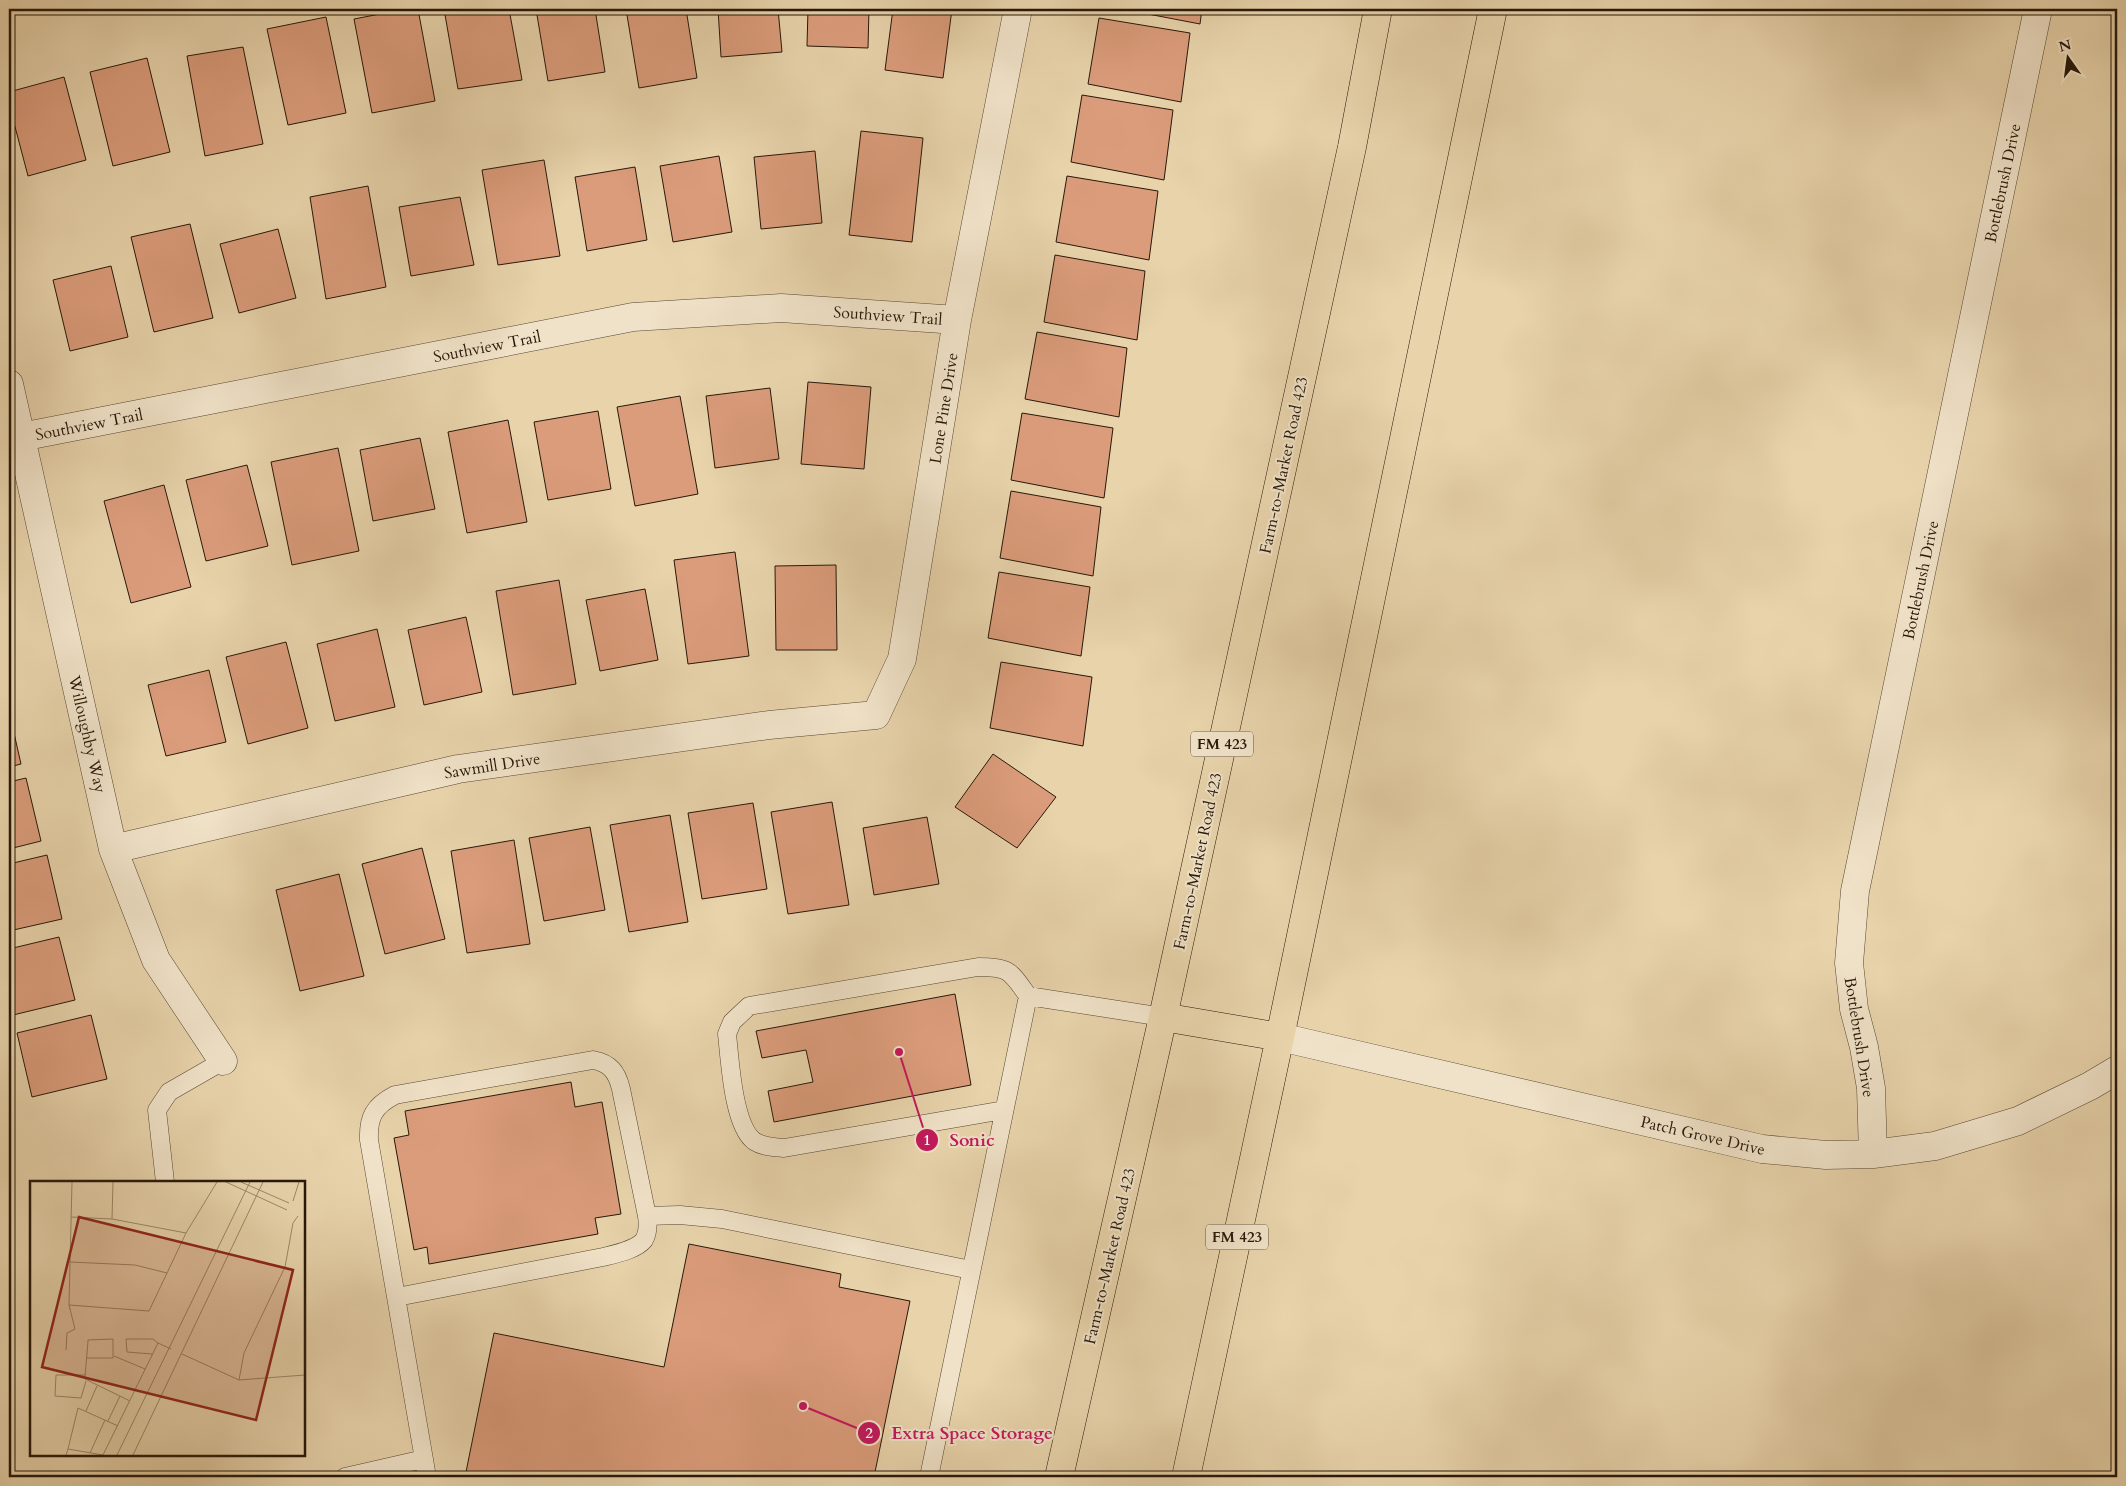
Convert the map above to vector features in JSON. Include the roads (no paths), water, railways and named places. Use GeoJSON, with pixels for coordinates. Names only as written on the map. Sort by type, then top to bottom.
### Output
{"type":"FeatureCollection","features":[{"type":"Feature","properties":{"kind":"main road","name":"Farm-to-Market Road 423"},"geometry":{"type":"LineString","coordinates":[[1059,1477],[1163,1017],[1352,147],[1378,9]]}},
{"type":"Feature","properties":{"kind":"main road","name":"FM 423"},"geometry":{"type":"LineString","coordinates":[[1186,1477],[1280,1037],[1493,9]]}},
{"type":"Feature","properties":{"kind":"main road"},"geometry":{"type":"LineString","coordinates":[[1163,1017],[1280,1037]]}},
{"type":"Feature","properties":{"kind":"street","name":"Lone Pine Drive"},"geometry":{"type":"LineString","coordinates":[[876,715],[902,659],[957,320],[1018,9]]}},
{"type":"Feature","properties":{"kind":"street","name":"Bottlebrush Drive"},"geometry":{"type":"LineString","coordinates":[[1873,1154],[1871,1088],[1864,1047],[1854,1009],[1849,963],[1855,891],[2038,9]]}},
{"type":"Feature","properties":{"kind":"street","name":"Southview Trail"},"geometry":{"type":"LineString","coordinates":[[21,437],[633,317],[781,308],[957,320]]}},
{"type":"Feature","properties":{"kind":"street","name":"Willoughby Way"},"geometry":{"type":"LineString","coordinates":[[9,384],[113,849],[156,960],[223,1060]]}},
{"type":"Feature","properties":{"kind":"street","name":"Sawmill Drive"},"geometry":{"type":"LineString","coordinates":[[113,849],[458,769],[769,725],[876,715]]}},
{"type":"Feature","properties":{"kind":"street","name":"Patch Grove Drive"},"geometry":{"type":"LineString","coordinates":[[1280,1037],[1762,1149],[1826,1155],[1873,1154],[1935,1146],[2018,1121],[2090,1086],[2117,1070]]}},
{"type":"Feature","properties":{"kind":"lane"},"geometry":{"type":"LineString","coordinates":[[1004,1110],[784,1148],[766,1146],[754,1141],[739,1116],[727,1034],[732,1022],[749,1006],[978,967],[998,967],[1010,972],[1028,996],[1163,1017]]}},
{"type":"Feature","properties":{"kind":"lane"},"geometry":{"type":"LineString","coordinates":[[929,1477],[1028,996]]}},
{"type":"Feature","properties":{"kind":"lane"},"geometry":{"type":"LineString","coordinates":[[165,1181],[157,1110],[169,1092],[223,1060]]}},
{"type":"Feature","properties":{"kind":"lane"},"geometry":{"type":"LineString","coordinates":[[397,1297],[615,1254],[644,1240],[648,1228],[648,1216],[618,1078],[613,1069],[605,1062],[593,1060],[396,1095],[383,1102],[374,1112],[368,1125],[427,1477]]}},
{"type":"Feature","properties":{"kind":"lane"},"geometry":{"type":"LineString","coordinates":[[648,1216],[680,1215],[722,1219],[971,1270]]}},
{"type":"Feature","properties":{"kind":"lane"},"geometry":{"type":"LineString","coordinates":[[345,1477],[424,1459]]}},
{"type":"Feature","properties":{"kind":"place","name":"Sonic"},"geometry":{"type":"Point","coordinates":[899,1052]}},
{"type":"Feature","properties":{"kind":"place","name":"Extra Space Storage"},"geometry":{"type":"Point","coordinates":[803,1406]}}]}
